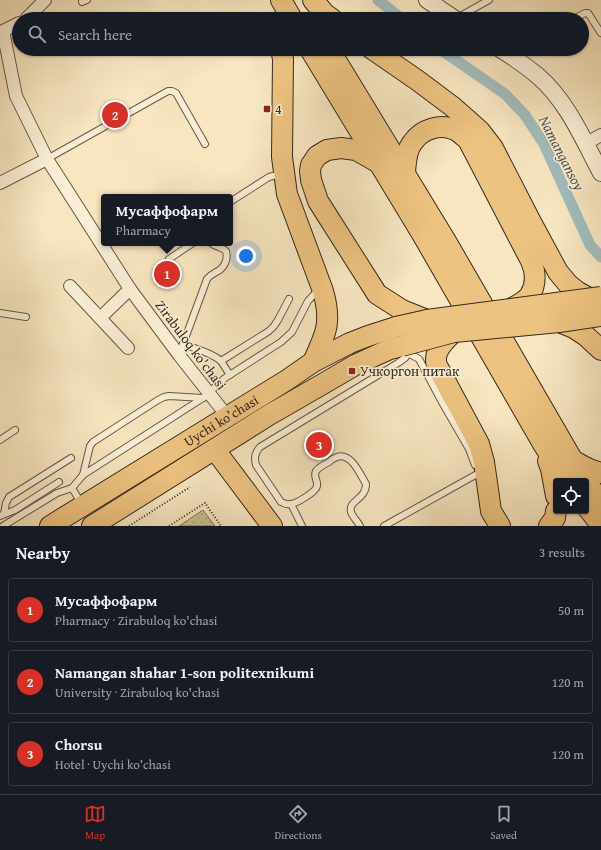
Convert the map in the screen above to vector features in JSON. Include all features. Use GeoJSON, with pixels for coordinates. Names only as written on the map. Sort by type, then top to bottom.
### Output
{"type":"FeatureCollection","features":[{"type":"Feature","properties":{"kind":"main road"},"geometry":{"type":"LineString","coordinates":[[272,0],[276,12]]}},
{"type":"Feature","properties":{"kind":"main road"},"geometry":{"type":"LineString","coordinates":[[281,0],[288,12]]}},
{"type":"Feature","properties":{"kind":"main road"},"geometry":{"type":"LineString","coordinates":[[299,0],[307,12]]}},
{"type":"Feature","properties":{"kind":"main road"},"geometry":{"type":"LineString","coordinates":[[313,0],[324,12]]}},
{"type":"Feature","properties":{"kind":"main road"},"geometry":{"type":"LineString","coordinates":[[283,56],[282,157],[284,174],[288,194],[326,302],[328,325],[323,342],[313,362]]}},
{"type":"Feature","properties":{"kind":"main road"},"geometry":{"type":"LineString","coordinates":[[314,56],[426,241],[543,444],[565,478]]}},
{"type":"Feature","properties":{"kind":"main road"},"geometry":{"type":"LineString","coordinates":[[334,56],[474,289],[572,459],[601,502]]}},
{"type":"Feature","properties":{"kind":"main road"},"geometry":{"type":"LineString","coordinates":[[382,56],[453,107],[480,131],[493,148],[558,272],[568,284],[578,292],[595,298]]}},
{"type":"Feature","properties":{"kind":"main road"},"geometry":{"type":"LineString","coordinates":[[404,172],[406,156],[412,142],[424,132],[433,128],[446,127],[456,130],[468,140],[534,268],[535,276],[530,296],[512,308]]}},
{"type":"Feature","properties":{"kind":"main road"},"geometry":{"type":"LineString","coordinates":[[380,164],[356,150],[340,148],[327,150],[317,156],[311,165],[311,180],[318,202],[377,294],[402,310],[427,320],[595,298]]}},
{"type":"Feature","properties":{"kind":"main road"},"geometry":{"type":"LineString","coordinates":[[399,344],[454,332],[559,322],[601,316]]}},
{"type":"Feature","properties":{"kind":"main road"},"geometry":{"type":"LineString","coordinates":[[399,344],[427,320]]}},
{"type":"Feature","properties":{"kind":"main road"},"geometry":{"type":"LineString","coordinates":[[559,322],[574,328],[586,336],[601,350]]}},
{"type":"Feature","properties":{"kind":"main road"},"geometry":{"type":"LineString","coordinates":[[454,332],[444,341],[438,350],[436,361],[479,444],[481,468],[491,511],[500,526]]}},
{"type":"Feature","properties":{"kind":"main road","name":"Uychi ko’chasi"},"geometry":{"type":"LineString","coordinates":[[50,526],[287,380],[313,362],[350,343],[368,336],[399,344]]}},
{"type":"Feature","properties":{"kind":"main road","name":"Uychi ko’chasi"},"geometry":{"type":"LineString","coordinates":[[92,526],[321,384],[357,364],[399,344]]}},
{"type":"Feature","properties":{"kind":"main road"},"geometry":{"type":"LineString","coordinates":[[543,444],[553,480]]}},
{"type":"Feature","properties":{"kind":"main road"},"geometry":{"type":"LineString","coordinates":[[215,450],[272,526]]}},
{"type":"Feature","properties":{"kind":"main road"},"geometry":{"type":"LineString","coordinates":[[572,459],[601,474]]}},
{"type":"Feature","properties":{"kind":"main road"},"geometry":{"type":"LineString","coordinates":[[589,510],[601,525]]}},
{"type":"Feature","properties":{"kind":"main road"},"geometry":{"type":"LineString","coordinates":[[549,526],[555,518],[556,514]]}},
{"type":"Feature","properties":{"kind":"street"},"geometry":{"type":"LineString","coordinates":[[33,12],[45,0]]}},
{"type":"Feature","properties":{"kind":"street"},"geometry":{"type":"LineString","coordinates":[[434,3],[446,12]]}},
{"type":"Feature","properties":{"kind":"street","name":"Zirabuloq ko'chasi"},"geometry":{"type":"LineString","coordinates":[[12,26],[1,31],[16,96],[47,159],[101,244]]}},
{"type":"Feature","properties":{"kind":"street"},"geometry":{"type":"LineString","coordinates":[[511,56],[539,76],[558,97],[567,110],[601,173]]}},
{"type":"Feature","properties":{"kind":"street"},"geometry":{"type":"LineString","coordinates":[[585,144],[601,135]]}},
{"type":"Feature","properties":{"kind":"street"},"geometry":{"type":"LineString","coordinates":[[0,183],[47,159]]}},
{"type":"Feature","properties":{"kind":"street","name":"Zirabuloq ko'chasi"},"geometry":{"type":"LineString","coordinates":[[103,246],[130,289],[181,349],[206,395],[227,416]]}},
{"type":"Feature","properties":{"kind":"street"},"geometry":{"type":"LineString","coordinates":[[70,286],[128,348]]}},
{"type":"Feature","properties":{"kind":"street"},"geometry":{"type":"LineString","coordinates":[[100,318],[130,289]]}},
{"type":"Feature","properties":{"kind":"lane"},"geometry":{"type":"LineString","coordinates":[[468,12],[489,0]]}},
{"type":"Feature","properties":{"kind":"lane"},"geometry":{"type":"LineString","coordinates":[[589,15],[601,33]]}},
{"type":"Feature","properties":{"kind":"lane"},"geometry":{"type":"LineString","coordinates":[[47,159],[168,91],[176,93],[205,144]]}},
{"type":"Feature","properties":{"kind":"lane"},"geometry":{"type":"LineString","coordinates":[[233,200],[269,178],[284,174]]}},
{"type":"Feature","properties":{"kind":"lane"},"geometry":{"type":"LineString","coordinates":[[168,258],[188,246]]}},
{"type":"Feature","properties":{"kind":"lane"},"geometry":{"type":"LineString","coordinates":[[216,246],[224,249],[227,256],[221,270],[206,279],[181,349],[211,354],[217,357],[230,375]]}},
{"type":"Feature","properties":{"kind":"lane"},"geometry":{"type":"LineString","coordinates":[[3,526],[57,493],[72,488],[83,475],[206,395],[225,378],[286,338],[292,332],[308,301],[321,286]]}},
{"type":"Feature","properties":{"kind":"lane"},"geometry":{"type":"LineString","coordinates":[[221,361],[269,331],[274,326],[289,299]]}},
{"type":"Feature","properties":{"kind":"lane"},"geometry":{"type":"LineString","coordinates":[[0,313],[26,317]]}},
{"type":"Feature","properties":{"kind":"lane"},"geometry":{"type":"LineString","coordinates":[[384,526],[481,468],[443,404],[419,359],[399,344]]}},
{"type":"Feature","properties":{"kind":"lane"},"geometry":{"type":"LineString","coordinates":[[360,526],[351,512],[351,506],[353,502],[364,493],[366,484],[352,461],[347,457],[337,457],[318,469],[315,473],[317,486],[315,490],[291,504],[281,502],[256,465],[254,458],[256,451],[260,447],[405,358],[399,344]]}},
{"type":"Feature","properties":{"kind":"lane"},"geometry":{"type":"LineString","coordinates":[[83,475],[88,452],[93,442],[151,404],[169,396],[206,395]]}},
{"type":"Feature","properties":{"kind":"lane"},"geometry":{"type":"LineString","coordinates":[[0,440],[15,430]]}},
{"type":"Feature","properties":{"kind":"lane"},"geometry":{"type":"LineString","coordinates":[[2,515],[9,497],[71,458]]}},
{"type":"Feature","properties":{"kind":"lane"},"geometry":{"type":"LineString","coordinates":[[2,515],[15,510],[59,482]]}},
{"type":"Feature","properties":{"kind":"lane"},"geometry":{"type":"LineString","coordinates":[[72,488],[83,506]]}},
{"type":"Feature","properties":{"kind":"lane"},"geometry":{"type":"LineString","coordinates":[[291,504],[302,526]]}},
{"type":"Feature","properties":{"kind":"path"},"geometry":{"type":"LineString","coordinates":[[129,526],[190,487]]}},
{"type":"Feature","properties":{"kind":"path"},"geometry":{"type":"LineString","coordinates":[[169,526],[205,503],[221,526]]}},
{"type":"Feature","properties":{"kind":"shaded area"},"geometry":{"type":"Polygon","coordinates":[[[203,510],[215,526],[179,526],[203,510]]]}},
{"type":"Feature","properties":{"kind":"waterway","name":"Namangansoy"},"geometry":{"type":"LineString","coordinates":[[378,0],[393,12]]}},
{"type":"Feature","properties":{"kind":"waterway","name":"Namangansoy"},"geometry":{"type":"LineString","coordinates":[[450,56],[505,94],[525,115],[544,144],[590,245],[601,257]]}},
{"type":"Feature","properties":{"kind":"place","name":"4"},"geometry":{"type":"Point","coordinates":[267,109]}},
{"type":"Feature","properties":{"kind":"place","name":"Namangan shahar 1-son politexnikumi"},"geometry":{"type":"Point","coordinates":[115,115]}},
{"type":"Feature","properties":{"kind":"place","name":"Мусаффофарм"},"geometry":{"type":"Point","coordinates":[167,274]}},
{"type":"Feature","properties":{"kind":"place","name":"Учкоргон питак"},"geometry":{"type":"Point","coordinates":[352,371]}},
{"type":"Feature","properties":{"kind":"place","name":"Chorsu"},"geometry":{"type":"Point","coordinates":[319,445]}}]}
